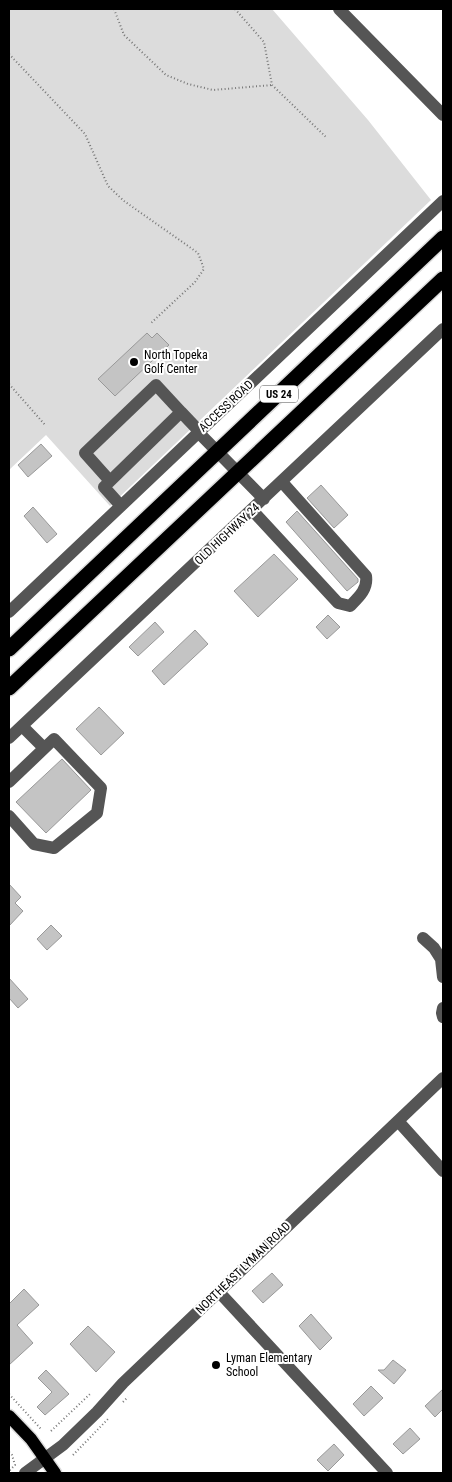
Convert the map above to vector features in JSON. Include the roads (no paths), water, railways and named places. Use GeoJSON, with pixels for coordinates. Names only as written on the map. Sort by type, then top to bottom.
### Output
{"type":"FeatureCollection","features":[{"type":"Feature","properties":{"kind":"highway","name":"US 24"},"geometry":{"type":"LineString","coordinates":[[9,649],[443,238]]}},
{"type":"Feature","properties":{"kind":"highway","name":"US 24"},"geometry":{"type":"LineString","coordinates":[[9,688],[443,279]]}},
{"type":"Feature","properties":{"kind":"main road"},"geometry":{"type":"LineString","coordinates":[[9,1416],[30,1439],[55,1473]]}},
{"type":"Feature","properties":{"kind":"street"},"geometry":{"type":"LineString","coordinates":[[339,9],[443,115]]}},
{"type":"Feature","properties":{"kind":"street","name":"ACCESS ROAD"},"geometry":{"type":"LineString","coordinates":[[9,612],[443,201]]}},
{"type":"Feature","properties":{"kind":"street","name":"OLD HIGHWAY 24"},"geometry":{"type":"LineString","coordinates":[[9,738],[443,329]]}},
{"type":"Feature","properties":{"kind":"street"},"geometry":{"type":"LineString","coordinates":[[110,481],[85,453],[156,385],[198,432],[264,499]]}},
{"type":"Feature","properties":{"kind":"street"},"geometry":{"type":"LineString","coordinates":[[121,506],[104,487],[182,412]]}},
{"type":"Feature","properties":{"kind":"street"},"geometry":{"type":"LineString","coordinates":[[252,510],[338,603],[350,606],[360,596],[367,583],[366,576],[282,482]]}},
{"type":"Feature","properties":{"kind":"street"},"geometry":{"type":"LineString","coordinates":[[22,726],[44,748]]}},
{"type":"Feature","properties":{"kind":"street"},"geometry":{"type":"LineString","coordinates":[[9,782],[54,739],[101,788],[97,813],[54,848],[34,844],[9,816]]}},
{"type":"Feature","properties":{"kind":"street"},"geometry":{"type":"LineString","coordinates":[[423,938],[442,959],[443,977]]}},
{"type":"Feature","properties":{"kind":"street"},"geometry":{"type":"LineString","coordinates":[[443,1008],[443,1017]]}},
{"type":"Feature","properties":{"kind":"street","name":"NORTHEAST LYMAN ROAD"},"geometry":{"type":"LineString","coordinates":[[25,1473],[63,1445],[123,1383],[443,1078]]}},
{"type":"Feature","properties":{"kind":"street"},"geometry":{"type":"LineString","coordinates":[[398,1121],[443,1171]]}},
{"type":"Feature","properties":{"kind":"street"},"geometry":{"type":"LineString","coordinates":[[219,1292],[387,1473]]}},
{"type":"Feature","properties":{"kind":"place","name":"North Topeka Golf Center"},"geometry":{"type":"Point","coordinates":[134,362]}},
{"type":"Feature","properties":{"kind":"place","name":"Lyman Elementary School"},"geometry":{"type":"Point","coordinates":[216,1365]}}]}
